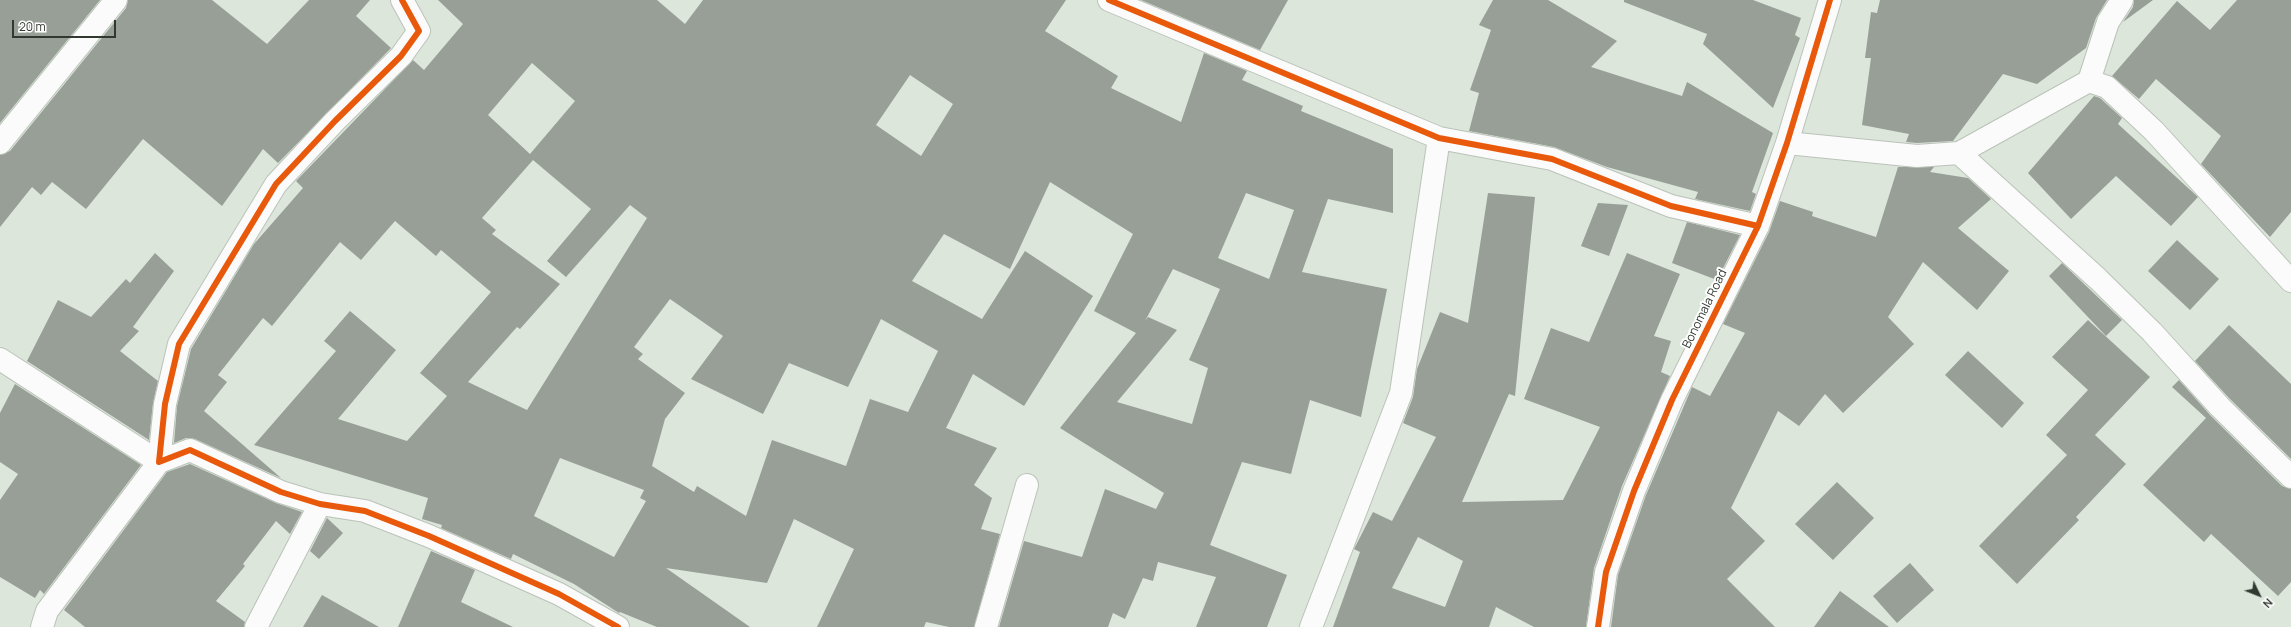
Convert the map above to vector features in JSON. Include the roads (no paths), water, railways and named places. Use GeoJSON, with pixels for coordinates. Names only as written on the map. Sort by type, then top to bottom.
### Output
{"type":"FeatureCollection","features":[{"type":"Feature","properties":{"kind":"street"},"geometry":{"type":"LineString","coordinates":[[0,143],[116,0]]}},
{"type":"Feature","properties":{"kind":"street"},"geometry":{"type":"LineString","coordinates":[[42,627],[47,611],[159,462],[165,404],[179,344],[276,184],[335,121],[401,56],[419,31],[402,0]]}},
{"type":"Feature","properties":{"kind":"street"},"geometry":{"type":"LineString","coordinates":[[1109,0],[1439,138],[1552,159],[1671,206],[1758,226]]}},
{"type":"Feature","properties":{"kind":"street","name":"Bonomala Road"},"geometry":{"type":"LineString","coordinates":[[1598,627],[1606,572],[1634,491],[1672,400],[1758,226],[1787,143],[1830,0]]}},
{"type":"Feature","properties":{"kind":"street"},"geometry":{"type":"LineString","coordinates":[[1787,143],[1917,156],[1959,153],[2089,81],[2108,22],[2122,0]]}},
{"type":"Feature","properties":{"kind":"street"},"geometry":{"type":"LineString","coordinates":[[2089,81],[2107,87],[2154,131],[2291,281]]}},
{"type":"Feature","properties":{"kind":"street"},"geometry":{"type":"LineString","coordinates":[[1311,627],[1401,393],[1439,138]]}},
{"type":"Feature","properties":{"kind":"street"},"geometry":{"type":"LineString","coordinates":[[1959,153],[2098,279],[2152,332],[2220,407],[2291,477]]}},
{"type":"Feature","properties":{"kind":"street"},"geometry":{"type":"LineString","coordinates":[[0,359],[159,462]]}},
{"type":"Feature","properties":{"kind":"street"},"geometry":{"type":"LineString","coordinates":[[159,462],[190,450],[281,492],[320,504],[365,511],[429,536],[559,594],[618,627]]}},
{"type":"Feature","properties":{"kind":"street"},"geometry":{"type":"LineString","coordinates":[[986,627],[1027,485]]}},
{"type":"Feature","properties":{"kind":"street"},"geometry":{"type":"LineString","coordinates":[[256,627],[320,504]]}}]}
